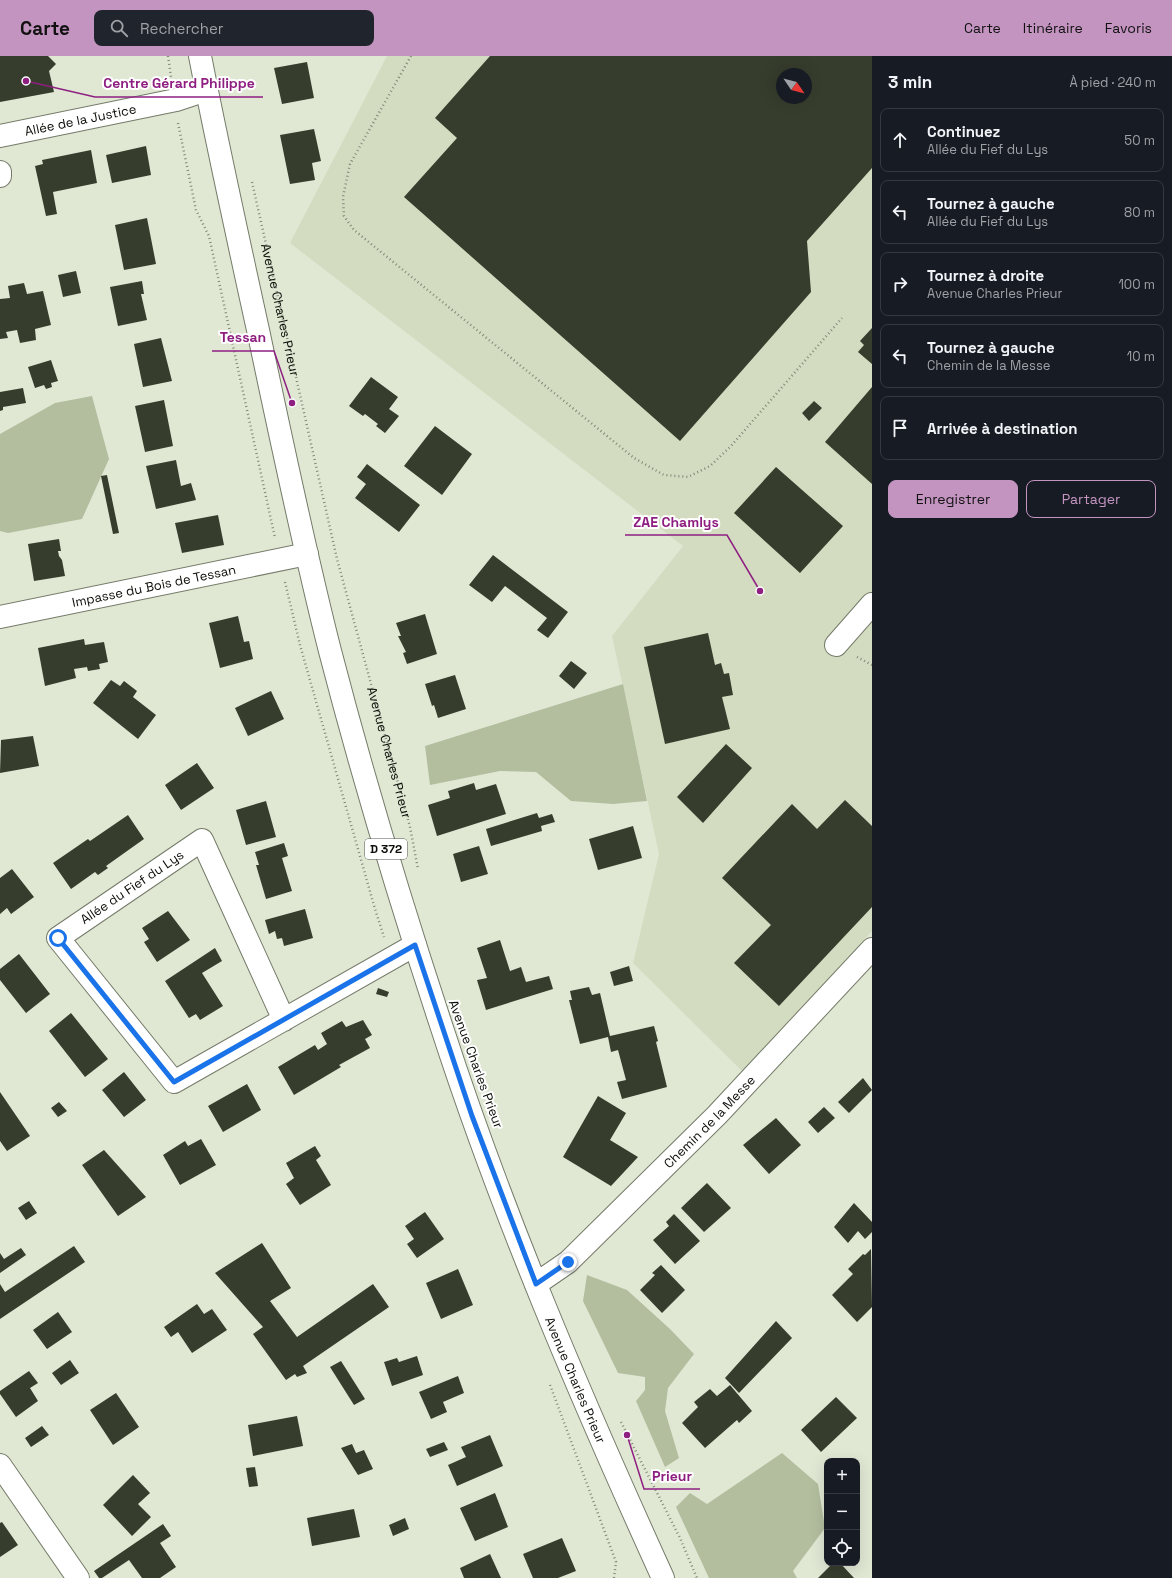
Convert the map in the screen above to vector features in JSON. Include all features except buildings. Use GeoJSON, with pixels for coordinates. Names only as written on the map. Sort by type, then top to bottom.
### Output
{"type":"FeatureCollection","features":[{"type":"Feature","properties":{"kind":"street","name":"D 372"},"geometry":{"type":"LineString","coordinates":[[200,56],[206,90]]}},
{"type":"Feature","properties":{"kind":"street","name":"Allée de la Justice"},"geometry":{"type":"LineString","coordinates":[[0,136],[176,100],[206,90]]}},
{"type":"Feature","properties":{"kind":"street","name":"Avenue Charles Prieur"},"geometry":{"type":"LineString","coordinates":[[206,90],[282,445],[331,653],[415,945],[472,1116],[536,1284],[571,1371],[663,1578]]}},
{"type":"Feature","properties":{"kind":"street","name":"Impasse du Bois de Tessan"},"geometry":{"type":"LineString","coordinates":[[0,617],[307,554]]}},
{"type":"Feature","properties":{"kind":"street"},"geometry":{"type":"LineString","coordinates":[[836,645],[872,604]]}},
{"type":"Feature","properties":{"kind":"street","name":"Allée du Fief du Lys"},"geometry":{"type":"LineString","coordinates":[[284,1020],[202,840],[58,938],[174,1082],[284,1020],[415,945]]}},
{"type":"Feature","properties":{"kind":"street","name":"Chemin de la Messe"},"geometry":{"type":"LineString","coordinates":[[536,1284],[568,1262],[717,1116],[872,949]]}},
{"type":"Feature","properties":{"kind":"street"},"geometry":{"type":"LineString","coordinates":[[0,1464],[78,1578]]}},
{"type":"Feature","properties":{"kind":"path"},"geometry":{"type":"LineString","coordinates":[[411,56],[350,164],[342,197],[344,216],[354,230],[634,458],[664,475],[688,477],[710,466],[731,446],[842,318]]}},
{"type":"Feature","properties":{"kind":"path","name":"Avenue Charles Prieur"},"geometry":{"type":"LineString","coordinates":[[250,175],[337,560],[410,827],[418,873]]}},
{"type":"Feature","properties":{"kind":"path","name":"Avenue Charles Prieur"},"geometry":{"type":"LineString","coordinates":[[620,1421],[680,1538],[697,1578]]}},
{"type":"Feature","properties":{"kind":"shaded area"},"geometry":{"type":"Polygon","coordinates":[[[387,56],[872,56],[872,931],[743,1072],[633,963],[659,854],[612,636],[683,546],[290,243],[387,56]]]}},
{"type":"Feature","properties":{"kind":"shaded area"},"geometry":{"type":"Polygon","coordinates":[[[92,396],[109,459],[82,519],[8,533],[0,531],[0,434],[55,403],[92,396]]]}},
{"type":"Feature","properties":{"kind":"shaded area"},"geometry":{"type":"Polygon","coordinates":[[[623,684],[647,801],[613,804],[571,801],[536,772],[500,771],[430,785],[425,746],[623,684]]]}},
{"type":"Feature","properties":{"kind":"shaded area"},"geometry":{"type":"Polygon","coordinates":[[[587,1275],[627,1290],[670,1329],[694,1354],[668,1388],[665,1411],[679,1458],[665,1467],[636,1401],[645,1390],[645,1377],[618,1373],[583,1301],[587,1275]]]}},
{"type":"Feature","properties":{"kind":"shaded area"},"geometry":{"type":"Polygon","coordinates":[[[782,1453],[818,1484],[824,1529],[793,1571],[797,1578],[709,1578],[676,1507],[690,1493],[707,1504],[782,1453]]]}},
{"type":"Feature","properties":{"kind":"place","name":"Centre Gérard Philippe"},"geometry":{"type":"Point","coordinates":[26,81]}},
{"type":"Feature","properties":{"kind":"place","name":"Tessan"},"geometry":{"type":"Point","coordinates":[292,403]}},
{"type":"Feature","properties":{"kind":"place","name":"ZAE Chamlys"},"geometry":{"type":"Point","coordinates":[760,591]}},
{"type":"Feature","properties":{"kind":"place","name":"Prieur"},"geometry":{"type":"Point","coordinates":[627,1435]}},
{"type":"Feature","properties":{"kind":"route"},"geometry":{"type":"LineString","coordinates":[[58,938],[174,1082],[391,957],[415,945],[472,1116],[503,1201],[536,1284],[568,1262]]}}]}
